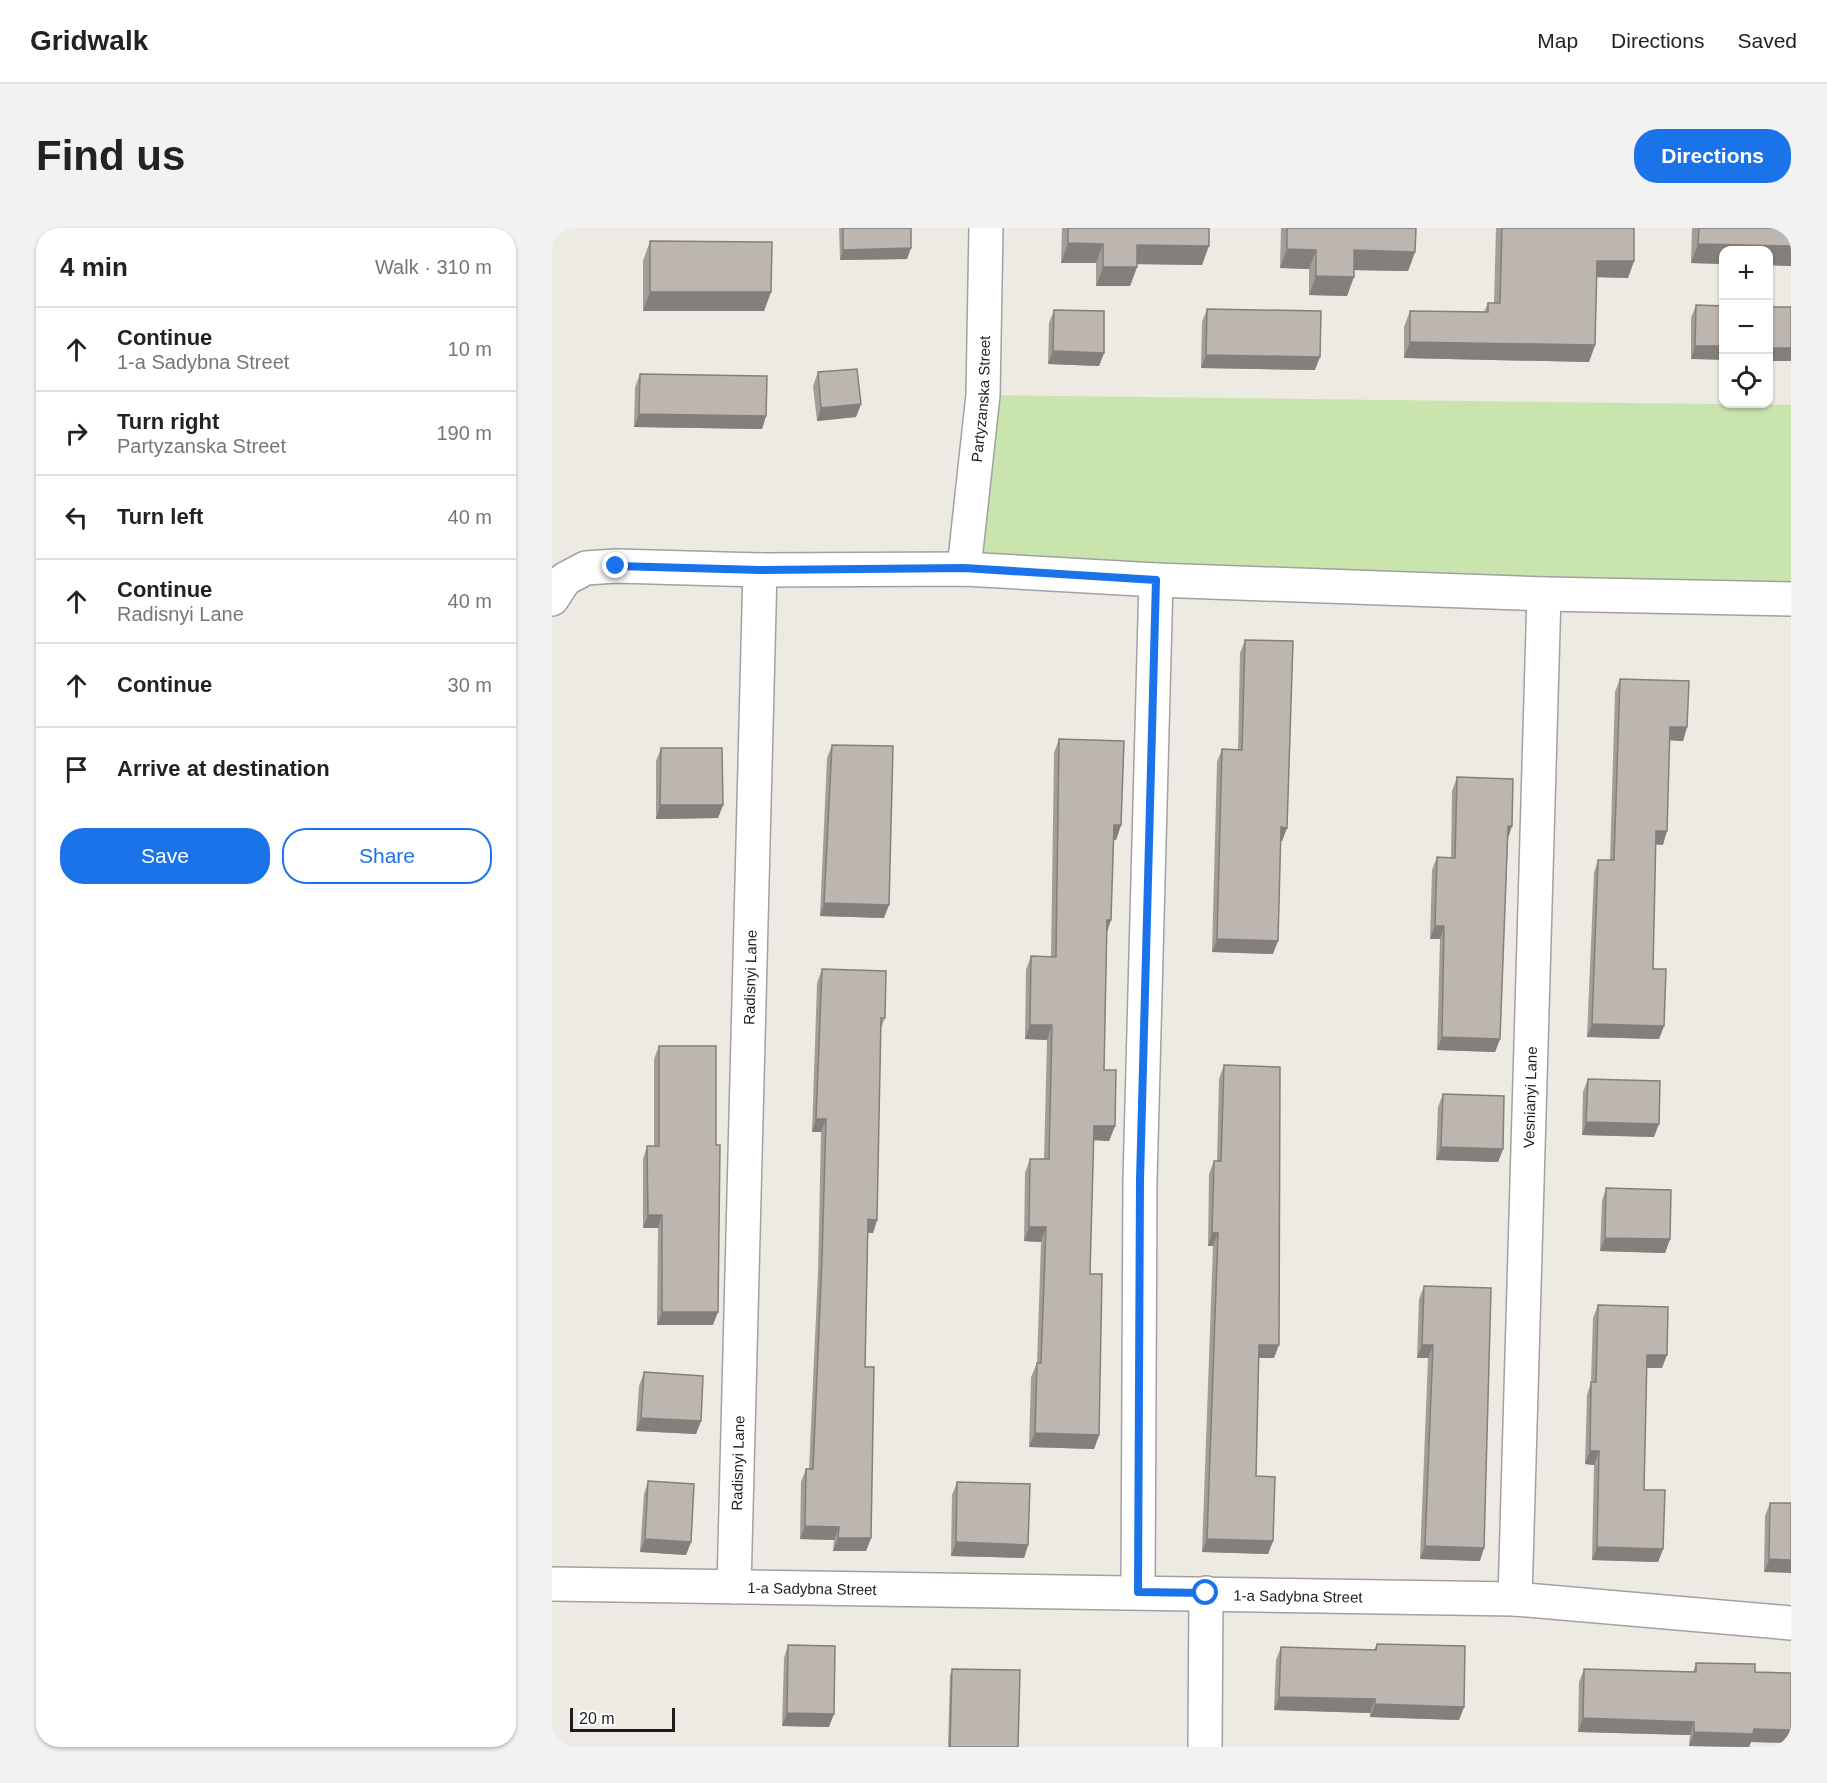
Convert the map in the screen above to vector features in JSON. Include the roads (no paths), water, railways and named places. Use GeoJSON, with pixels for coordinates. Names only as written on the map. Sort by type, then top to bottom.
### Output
{"type":"FeatureCollection","features":[{"type":"Feature","properties":{"kind":"street","name":"Partyzanska Street"},"geometry":{"type":"LineString","coordinates":[[964,568],[982,395],[986,228]]}},
{"type":"Feature","properties":{"kind":"street"},"geometry":{"type":"LineString","coordinates":[[552,599],[566,579],[586,568],[616,566],[760,570],[964,568],[1156,580],[1544,594],[1791,599]]}},
{"type":"Feature","properties":{"kind":"street","name":"Radisnyi Lane"},"geometry":{"type":"LineString","coordinates":[[734,1587],[760,570]]}},
{"type":"Feature","properties":{"kind":"street"},"geometry":{"type":"LineString","coordinates":[[1138,1592],[1140,1180],[1156,580]]}},
{"type":"Feature","properties":{"kind":"street","name":"Vesnianyi Lane"},"geometry":{"type":"LineString","coordinates":[[1515,1599],[1544,594]]}},
{"type":"Feature","properties":{"kind":"street","name":"1-a Sadybna Street"},"geometry":{"type":"LineString","coordinates":[[552,1584],[1515,1599],[1791,1623]]}},
{"type":"Feature","properties":{"kind":"street"},"geometry":{"type":"LineString","coordinates":[[1205,1747],[1206,1593]]}}]}
